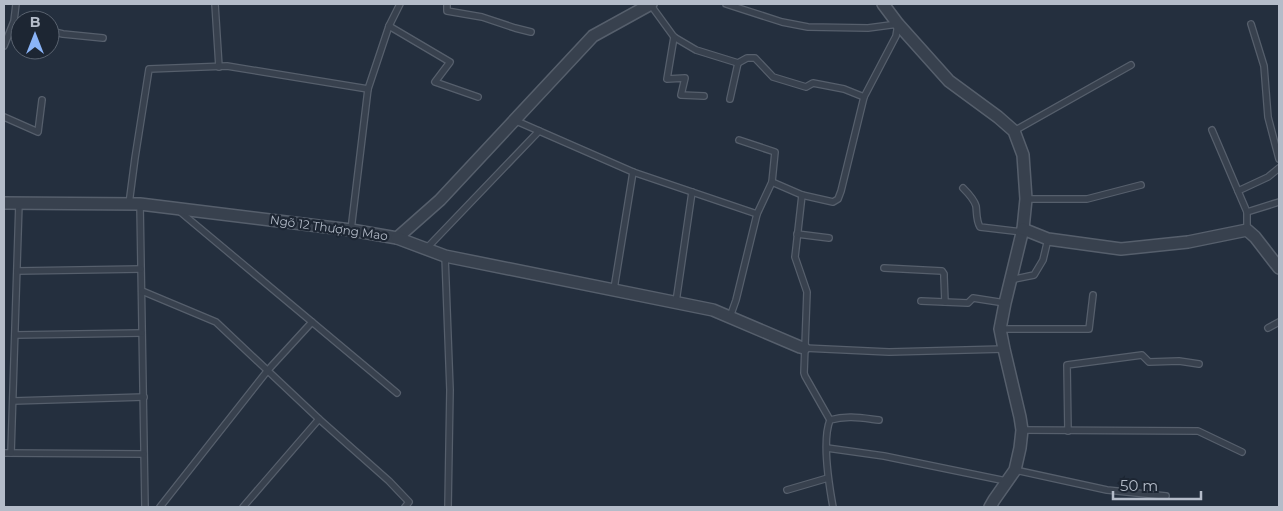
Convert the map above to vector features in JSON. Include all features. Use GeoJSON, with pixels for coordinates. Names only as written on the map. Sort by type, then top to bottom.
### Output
{"type":"FeatureCollection","features":[{"type":"Feature","properties":{"kind":"street","name":"Ngõ 12 Thượng Mao"},"geometry":{"type":"LineString","coordinates":[[4,203],[134,204],[351,230],[397,238],[440,200],[592,36],[650,4]]}},
{"type":"Feature","properties":{"kind":"street"},"geometry":{"type":"LineString","coordinates":[[883,4],[948,81],[1014,131],[1023,155],[1026,199],[1023,230],[1000,329],[1022,430],[1015,470],[990,507]]}},
{"type":"Feature","properties":{"kind":"street"},"geometry":{"type":"LineString","coordinates":[[1023,230],[1048,239],[1121,249],[1188,242],[1248,230],[1279,268]]}},
{"type":"Feature","properties":{"kind":"street"},"geometry":{"type":"LineString","coordinates":[[397,238],[445,256],[713,310],[804,348]]}},
{"type":"Feature","properties":{"kind":"lane"},"geometry":{"type":"LineString","coordinates":[[214,4],[219,67]]}},
{"type":"Feature","properties":{"kind":"lane"},"geometry":{"type":"LineString","coordinates":[[351,230],[368,89],[389,26],[400,4]]}},
{"type":"Feature","properties":{"kind":"lane"},"geometry":{"type":"LineString","coordinates":[[447,4],[447,11],[482,16],[531,32]]}},
{"type":"Feature","properties":{"kind":"lane"},"geometry":{"type":"LineString","coordinates":[[650,4],[674,37],[696,50],[738,63],[747,58],[755,58],[773,77],[806,87],[813,83],[844,89],[864,97]]}},
{"type":"Feature","properties":{"kind":"lane"},"geometry":{"type":"LineString","coordinates":[[726,4],[782,22],[808,27],[868,28],[898,24],[896,36],[864,97],[838,199],[833,202],[802,195],[772,182]]}},
{"type":"Feature","properties":{"kind":"lane"},"geometry":{"type":"LineString","coordinates":[[1251,24],[1264,66],[1268,117],[1279,159]]}},
{"type":"Feature","properties":{"kind":"lane"},"geometry":{"type":"LineString","coordinates":[[389,26],[450,62],[435,82],[478,97]]}},
{"type":"Feature","properties":{"kind":"lane"},"geometry":{"type":"LineString","coordinates":[[60,34],[103,38]]}},
{"type":"Feature","properties":{"kind":"lane"},"geometry":{"type":"LineString","coordinates":[[4,46],[10,35]]}},
{"type":"Feature","properties":{"kind":"lane"},"geometry":{"type":"LineString","coordinates":[[674,37],[667,79],[685,78],[681,96],[704,96]]}},
{"type":"Feature","properties":{"kind":"lane"},"geometry":{"type":"LineString","coordinates":[[730,99],[738,63]]}},
{"type":"Feature","properties":{"kind":"lane"},"geometry":{"type":"LineString","coordinates":[[1014,131],[1131,64]]}},
{"type":"Feature","properties":{"kind":"lane"},"geometry":{"type":"LineString","coordinates":[[146,507],[142,291],[134,204],[135,158],[149,69],[227,66],[368,89]]}},
{"type":"Feature","properties":{"kind":"lane"},"geometry":{"type":"LineString","coordinates":[[4,117],[38,132],[42,100]]}},
{"type":"Feature","properties":{"kind":"lane"},"geometry":{"type":"LineString","coordinates":[[514,120],[633,172],[757,214]]}},
{"type":"Feature","properties":{"kind":"lane"},"geometry":{"type":"LineString","coordinates":[[1212,130],[1247,212],[1248,230]]}},
{"type":"Feature","properties":{"kind":"lane"},"geometry":{"type":"LineString","coordinates":[[426,248],[539,131]]}},
{"type":"Feature","properties":{"kind":"lane"},"geometry":{"type":"LineString","coordinates":[[730,317],[757,214],[772,182],[775,152],[739,140]]}},
{"type":"Feature","properties":{"kind":"lane"},"geometry":{"type":"LineString","coordinates":[[1238,191],[1268,177],[1279,168]]}},
{"type":"Feature","properties":{"kind":"lane"},"geometry":{"type":"LineString","coordinates":[[614,289],[633,172]]}},
{"type":"Feature","properties":{"kind":"lane"},"geometry":{"type":"LineString","coordinates":[[1026,199],[1086,199],[1141,185]]}},
{"type":"Feature","properties":{"kind":"lane"},"geometry":{"type":"LineString","coordinates":[[963,188],[975,204],[977,222],[980,226],[1023,230]]}},
{"type":"Feature","properties":{"kind":"lane"},"geometry":{"type":"LineString","coordinates":[[676,302],[692,192]]}},
{"type":"Feature","properties":{"kind":"lane"},"geometry":{"type":"LineString","coordinates":[[802,195],[795,261],[807,292],[804,370],[805,376],[830,420],[827,448],[828,478],[833,507]]}},
{"type":"Feature","properties":{"kind":"lane"},"geometry":{"type":"LineString","coordinates":[[1247,212],[1279,202]]}},
{"type":"Feature","properties":{"kind":"lane"},"geometry":{"type":"LineString","coordinates":[[11,453],[19,203]]}},
{"type":"Feature","properties":{"kind":"lane"},"geometry":{"type":"LineString","coordinates":[[177,209],[397,393]]}},
{"type":"Feature","properties":{"kind":"lane"},"geometry":{"type":"LineString","coordinates":[[797,234],[829,238]]}},
{"type":"Feature","properties":{"kind":"lane"},"geometry":{"type":"LineString","coordinates":[[1010,280],[1034,275],[1043,260],[1048,239]]}},
{"type":"Feature","properties":{"kind":"lane"},"geometry":{"type":"LineString","coordinates":[[445,256],[450,390],[448,507]]}},
{"type":"Feature","properties":{"kind":"lane"},"geometry":{"type":"LineString","coordinates":[[884,268],[942,271],[944,274],[945,302]]}},
{"type":"Feature","properties":{"kind":"lane"},"geometry":{"type":"LineString","coordinates":[[17,271],[141,269]]}},
{"type":"Feature","properties":{"kind":"lane"},"geometry":{"type":"LineString","coordinates":[[142,291],[216,322],[319,418],[390,480],[409,502],[405,507]]}},
{"type":"Feature","properties":{"kind":"lane"},"geometry":{"type":"LineString","coordinates":[[1000,329],[1089,329],[1094,295]]}},
{"type":"Feature","properties":{"kind":"lane"},"geometry":{"type":"LineString","coordinates":[[921,301],[968,303],[973,298],[1005,302]]}},
{"type":"Feature","properties":{"kind":"lane"},"geometry":{"type":"LineString","coordinates":[[160,507],[268,370],[312,322]]}},
{"type":"Feature","properties":{"kind":"lane"},"geometry":{"type":"LineString","coordinates":[[1268,328],[1279,322]]}},
{"type":"Feature","properties":{"kind":"lane"},"geometry":{"type":"LineString","coordinates":[[15,335],[142,333]]}},
{"type":"Feature","properties":{"kind":"lane"},"geometry":{"type":"LineString","coordinates":[[804,348],[890,352],[1004,349]]}},
{"type":"Feature","properties":{"kind":"lane"},"geometry":{"type":"LineString","coordinates":[[1068,431],[1067,365],[1142,354],[1149,362],[1179,361],[1199,364]]}},
{"type":"Feature","properties":{"kind":"lane"},"geometry":{"type":"LineString","coordinates":[[13,401],[144,397]]}},
{"type":"Feature","properties":{"kind":"lane"},"geometry":{"type":"LineString","coordinates":[[830,420],[840,417],[879,420]]}},
{"type":"Feature","properties":{"kind":"lane"},"geometry":{"type":"LineString","coordinates":[[243,507],[319,418]]}},
{"type":"Feature","properties":{"kind":"lane"},"geometry":{"type":"LineString","coordinates":[[1022,430],[1194,431],[1203,433],[1242,452]]}},
{"type":"Feature","properties":{"kind":"lane"},"geometry":{"type":"LineString","coordinates":[[827,448],[884,456],[1006,481]]}},
{"type":"Feature","properties":{"kind":"lane"},"geometry":{"type":"LineString","coordinates":[[4,453],[144,454]]}},
{"type":"Feature","properties":{"kind":"lane"},"geometry":{"type":"LineString","coordinates":[[1015,470],[1107,490],[1166,496]]}},
{"type":"Feature","properties":{"kind":"lane"},"geometry":{"type":"LineString","coordinates":[[787,490],[828,478]]}}]}
